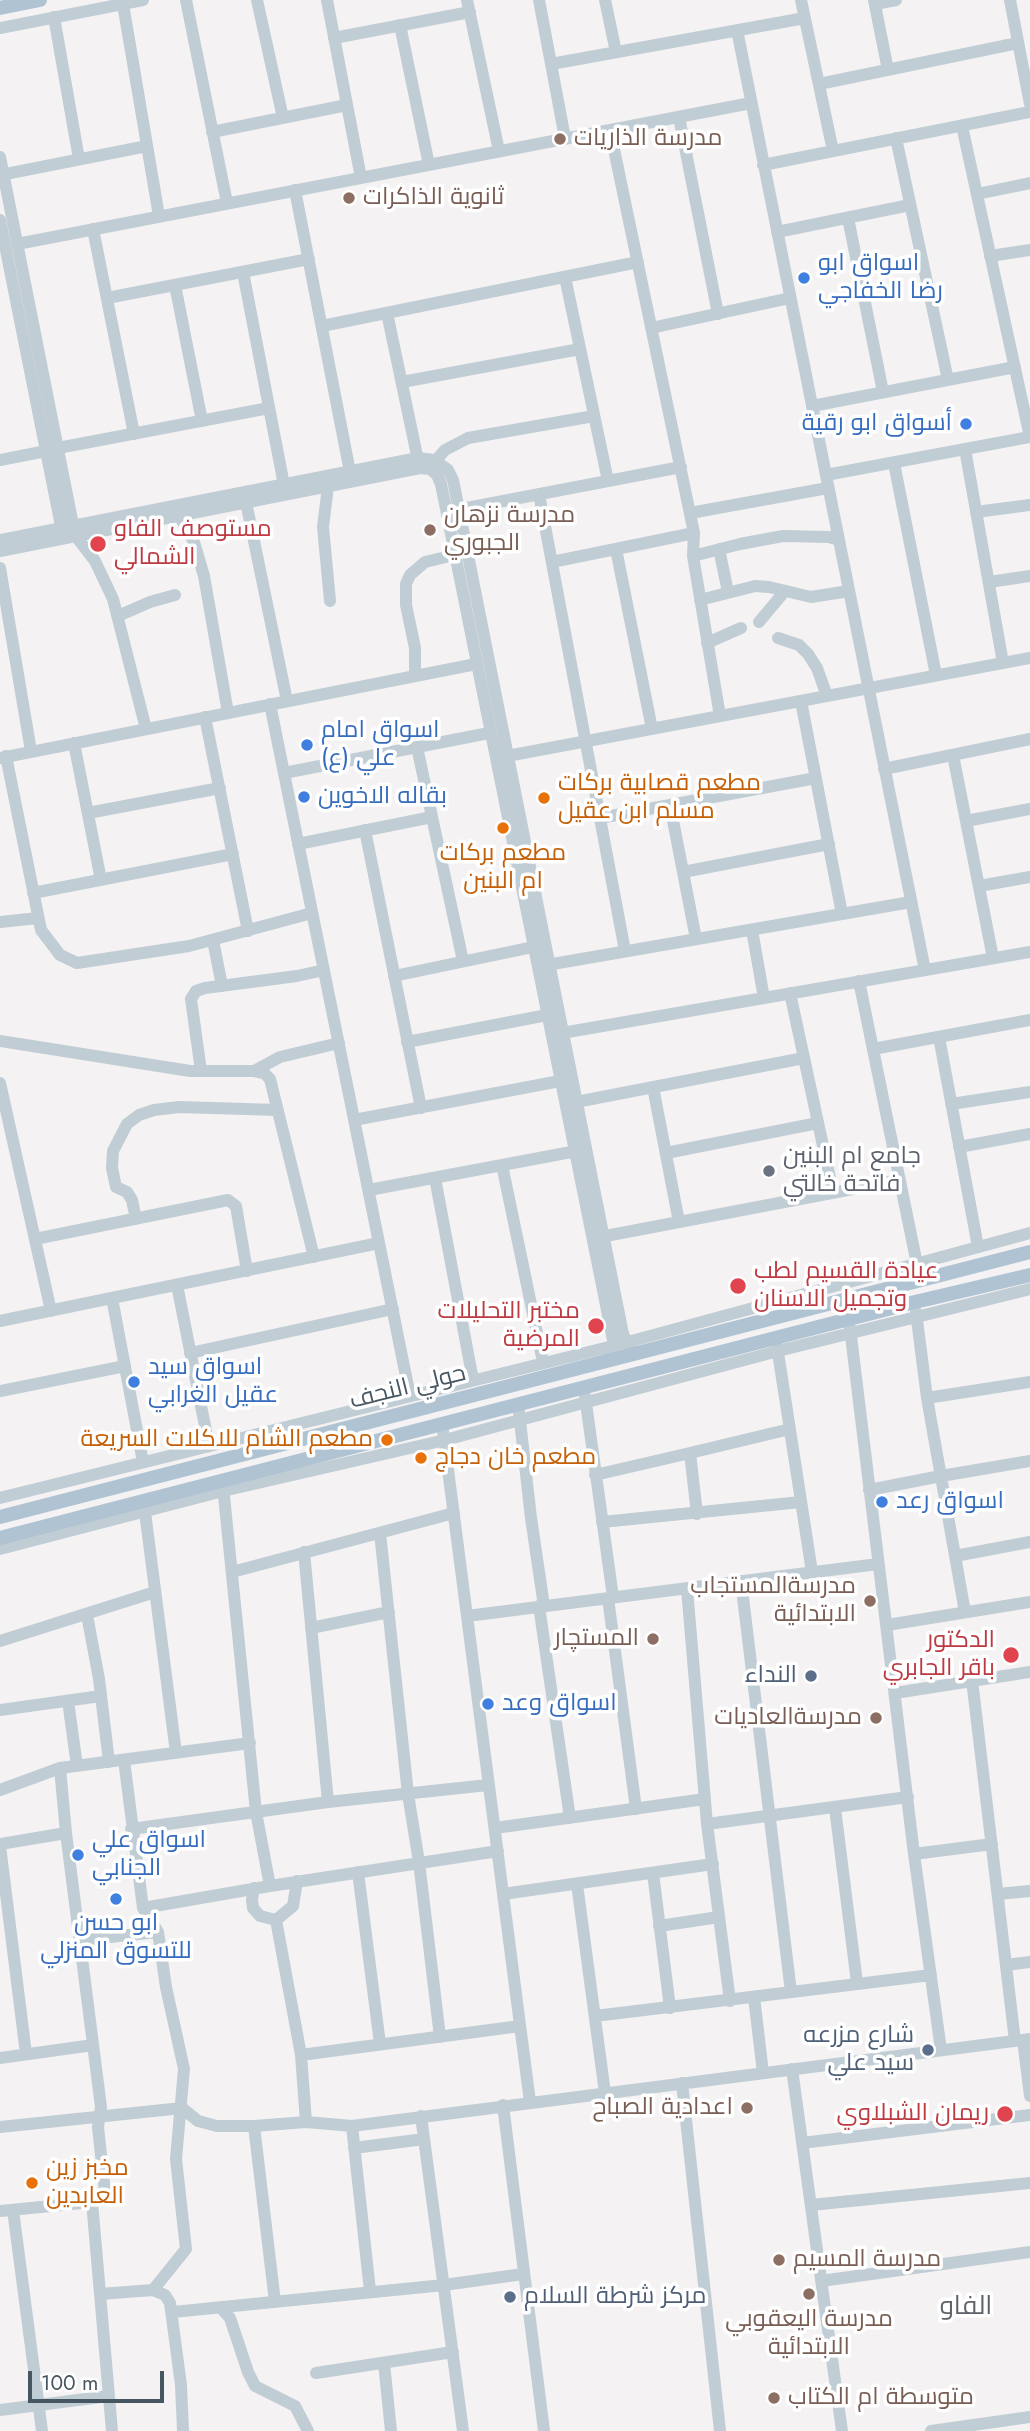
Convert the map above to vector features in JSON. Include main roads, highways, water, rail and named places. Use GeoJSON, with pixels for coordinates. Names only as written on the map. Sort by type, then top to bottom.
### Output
{"type":"FeatureCollection","features":[{"type":"Feature","properties":{"kind":"main road"},"geometry":{"type":"LineString","coordinates":[[0,8],[40,0]]}},
{"type":"Feature","properties":{"kind":"main road","name":"حولي النجف"},"geometry":{"type":"LineString","coordinates":[[0,1517],[607,1361],[625,1347],[1030,1252]]}},
{"type":"Feature","properties":{"kind":"main road","name":"حولي النجف"},"geometry":{"type":"LineString","coordinates":[[0,1538],[92,1520],[299,1467],[343,1449],[442,1424],[519,1412],[916,1310],[1030,1275]]}},
{"type":"Feature","properties":{"kind":"main road"},"geometry":{"type":"LineString","coordinates":[[376,1420],[375,1428],[382,1439]]}},
{"type":"Feature","properties":{"kind":"main road"},"geometry":{"type":"LineString","coordinates":[[340,1429],[346,1438],[343,1449]]}},
{"type":"Feature","properties":{"kind":"place","name":"مدرسة الذاريات"},"geometry":{"type":"Point","coordinates":[560,139]}},
{"type":"Feature","properties":{"kind":"place","name":"ثانوية الذاكرات"},"geometry":{"type":"Point","coordinates":[349,198]}},
{"type":"Feature","properties":{"kind":"place","name":"اسواق ابو رضا الخفاجي"},"geometry":{"type":"Point","coordinates":[804,278]}},
{"type":"Feature","properties":{"kind":"place","name":"أسواق ابو رقية"},"geometry":{"type":"Point","coordinates":[966,424]}},
{"type":"Feature","properties":{"kind":"place","name":"مدرسة نزهان الجبوري"},"geometry":{"type":"Point","coordinates":[430,530]}},
{"type":"Feature","properties":{"kind":"place","name":"مستوصف الفاو الشمالي"},"geometry":{"type":"Point","coordinates":[98,544]}},
{"type":"Feature","properties":{"kind":"place","name":"اسواق امام علي (ع)"},"geometry":{"type":"Point","coordinates":[307,745]}},
{"type":"Feature","properties":{"kind":"place","name":"بقاله الاخوين"},"geometry":{"type":"Point","coordinates":[304,797]}},
{"type":"Feature","properties":{"kind":"place","name":"مطعم قصابية بركات مسلم ابن عقيل"},"geometry":{"type":"Point","coordinates":[544,798]}},
{"type":"Feature","properties":{"kind":"place","name":"مطعم بركات ام البنين"},"geometry":{"type":"Point","coordinates":[503,828]}},
{"type":"Feature","properties":{"kind":"place","name":"جامع ام البنين فاتحة خالتي"},"geometry":{"type":"Point","coordinates":[769,1171]}},
{"type":"Feature","properties":{"kind":"place","name":"عيادة القسيم لطب وتجميل الاسنان"},"geometry":{"type":"Point","coordinates":[738,1286]}},
{"type":"Feature","properties":{"kind":"place","name":"مختبر التحليلات المرضية"},"geometry":{"type":"Point","coordinates":[596,1326]}},
{"type":"Feature","properties":{"kind":"place","name":"اسواق سيد عقيل الغرابي"},"geometry":{"type":"Point","coordinates":[134,1382]}},
{"type":"Feature","properties":{"kind":"place","name":"مطعم الشام للاكلات السريعة"},"geometry":{"type":"Point","coordinates":[387,1440]}},
{"type":"Feature","properties":{"kind":"place","name":"مطعم خان دجاج"},"geometry":{"type":"Point","coordinates":[421,1458]}},
{"type":"Feature","properties":{"kind":"place","name":"اسواق رعد"},"geometry":{"type":"Point","coordinates":[882,1502]}},
{"type":"Feature","properties":{"kind":"place","name":"مدرسةالمستجاب الابتدائية"},"geometry":{"type":"Point","coordinates":[870,1601]}},
{"type":"Feature","properties":{"kind":"place","name":"المستچار"},"geometry":{"type":"Point","coordinates":[653,1639]}},
{"type":"Feature","properties":{"kind":"place","name":"الدكتور باقر الجابري"},"geometry":{"type":"Point","coordinates":[1011,1655]}},
{"type":"Feature","properties":{"kind":"place","name":"النداء"},"geometry":{"type":"Point","coordinates":[811,1676]}},
{"type":"Feature","properties":{"kind":"place","name":"اسواق وعد"},"geometry":{"type":"Point","coordinates":[488,1704]}},
{"type":"Feature","properties":{"kind":"place","name":"مدرسةالعاديات"},"geometry":{"type":"Point","coordinates":[876,1718]}},
{"type":"Feature","properties":{"kind":"place","name":"اسواق علي الجنابي"},"geometry":{"type":"Point","coordinates":[78,1855]}},
{"type":"Feature","properties":{"kind":"place","name":"ابو حسن للتسوق المنزلي"},"geometry":{"type":"Point","coordinates":[116,1899]}},
{"type":"Feature","properties":{"kind":"place","name":"شارع مزرعه سيد علي"},"geometry":{"type":"Point","coordinates":[928,2050]}},
{"type":"Feature","properties":{"kind":"place","name":"اعدادية الصباح"},"geometry":{"type":"Point","coordinates":[747,2108]}},
{"type":"Feature","properties":{"kind":"place","name":"ريمان الشبلاوي"},"geometry":{"type":"Point","coordinates":[1005,2114]}},
{"type":"Feature","properties":{"kind":"place","name":"مخبز زين العابدين"},"geometry":{"type":"Point","coordinates":[32,2183]}},
{"type":"Feature","properties":{"kind":"place","name":"مدرسة المسيم"},"geometry":{"type":"Point","coordinates":[779,2260]}},
{"type":"Feature","properties":{"kind":"place","name":"مدرسة اليعقوبي الابتدائية"},"geometry":{"type":"Point","coordinates":[809,2294]}},
{"type":"Feature","properties":{"kind":"place","name":"مركز شرطة السلام"},"geometry":{"type":"Point","coordinates":[510,2297]}},
{"type":"Feature","properties":{"kind":"place","name":"متوسطة ام الكتاب"},"geometry":{"type":"Point","coordinates":[774,2398]}},
{"type":"Feature","properties":{"kind":"district","name":"الفاو"},"geometry":{"type":"Point","coordinates":[966,2308]}}]}
